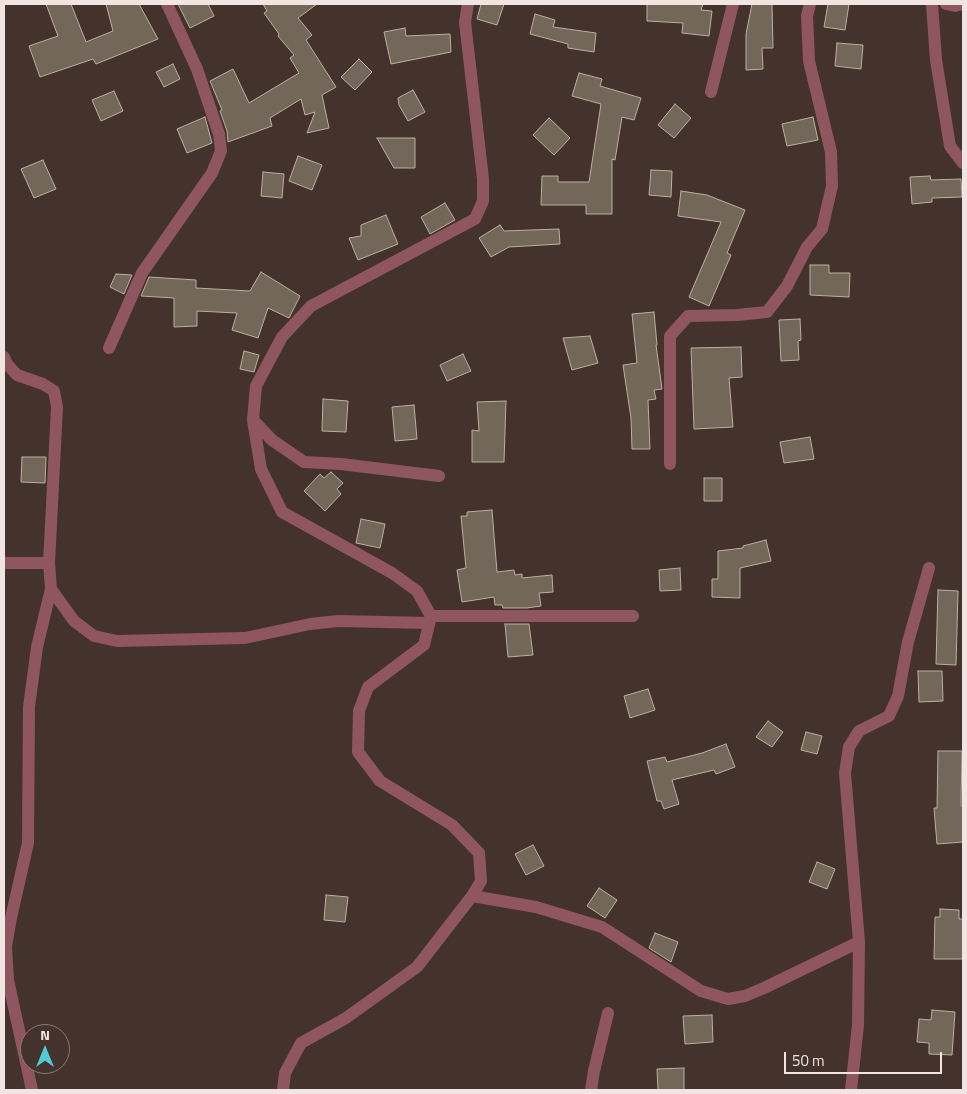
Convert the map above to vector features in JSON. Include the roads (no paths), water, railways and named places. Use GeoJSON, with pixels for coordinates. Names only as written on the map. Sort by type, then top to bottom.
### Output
{"type":"FeatureCollection","features":[{"type":"Feature","properties":{"kind":"street"},"geometry":{"type":"LineString","coordinates":[[109,348],[142,273],[212,172],[221,151],[219,134],[197,69],[167,4]]}},
{"type":"Feature","properties":{"kind":"street"},"geometry":{"type":"LineString","coordinates":[[283,1090],[285,1073],[301,1043],[346,1018],[417,967],[472,896],[481,881],[479,853],[452,825],[380,781],[358,752],[359,711],[368,687],[424,645],[430,620],[417,591],[392,573],[282,512],[261,469],[252,420],[256,386],[282,337],[311,306],[475,219],[483,201],[483,179],[465,22],[468,4]]}},
{"type":"Feature","properties":{"kind":"street"},"geometry":{"type":"LineString","coordinates":[[711,92],[733,4]]}},
{"type":"Feature","properties":{"kind":"street"},"geometry":{"type":"LineString","coordinates":[[670,464],[670,336],[688,316],[767,312],[787,286],[807,247],[822,228],[832,186],[831,152],[809,61],[807,16],[810,4]]}},
{"type":"Feature","properties":{"kind":"street"},"geometry":{"type":"LineString","coordinates":[[932,4],[936,60],[950,146],[963,163]]}},
{"type":"Feature","properties":{"kind":"street"},"geometry":{"type":"LineString","coordinates":[[946,4],[955,6],[963,4]]}},
{"type":"Feature","properties":{"kind":"street"},"geometry":{"type":"LineString","coordinates":[[4,357],[7,364],[17,375],[43,384],[54,391],[57,407],[49,563],[52,589],[37,647],[29,707],[28,843],[6,946],[8,980],[32,1090]]}},
{"type":"Feature","properties":{"kind":"street"},"geometry":{"type":"LineString","coordinates":[[252,420],[272,440],[304,462],[341,464],[439,476]]}},
{"type":"Feature","properties":{"kind":"street"},"geometry":{"type":"LineString","coordinates":[[4,563],[49,563]]}},
{"type":"Feature","properties":{"kind":"street"},"geometry":{"type":"LineString","coordinates":[[851,1090],[858,1025],[859,942],[845,773],[849,747],[859,731],[889,716],[898,696],[908,642],[929,568]]}},
{"type":"Feature","properties":{"kind":"street"},"geometry":{"type":"LineString","coordinates":[[52,589],[74,621],[94,636],[116,641],[245,638],[310,624],[338,621],[633,616]]}},
{"type":"Feature","properties":{"kind":"street"},"geometry":{"type":"LineString","coordinates":[[472,896],[536,907],[602,927],[702,992],[728,999],[745,996],[764,988],[859,942]]}},
{"type":"Feature","properties":{"kind":"street"},"geometry":{"type":"LineString","coordinates":[[591,1090],[608,1013]]}}]}
